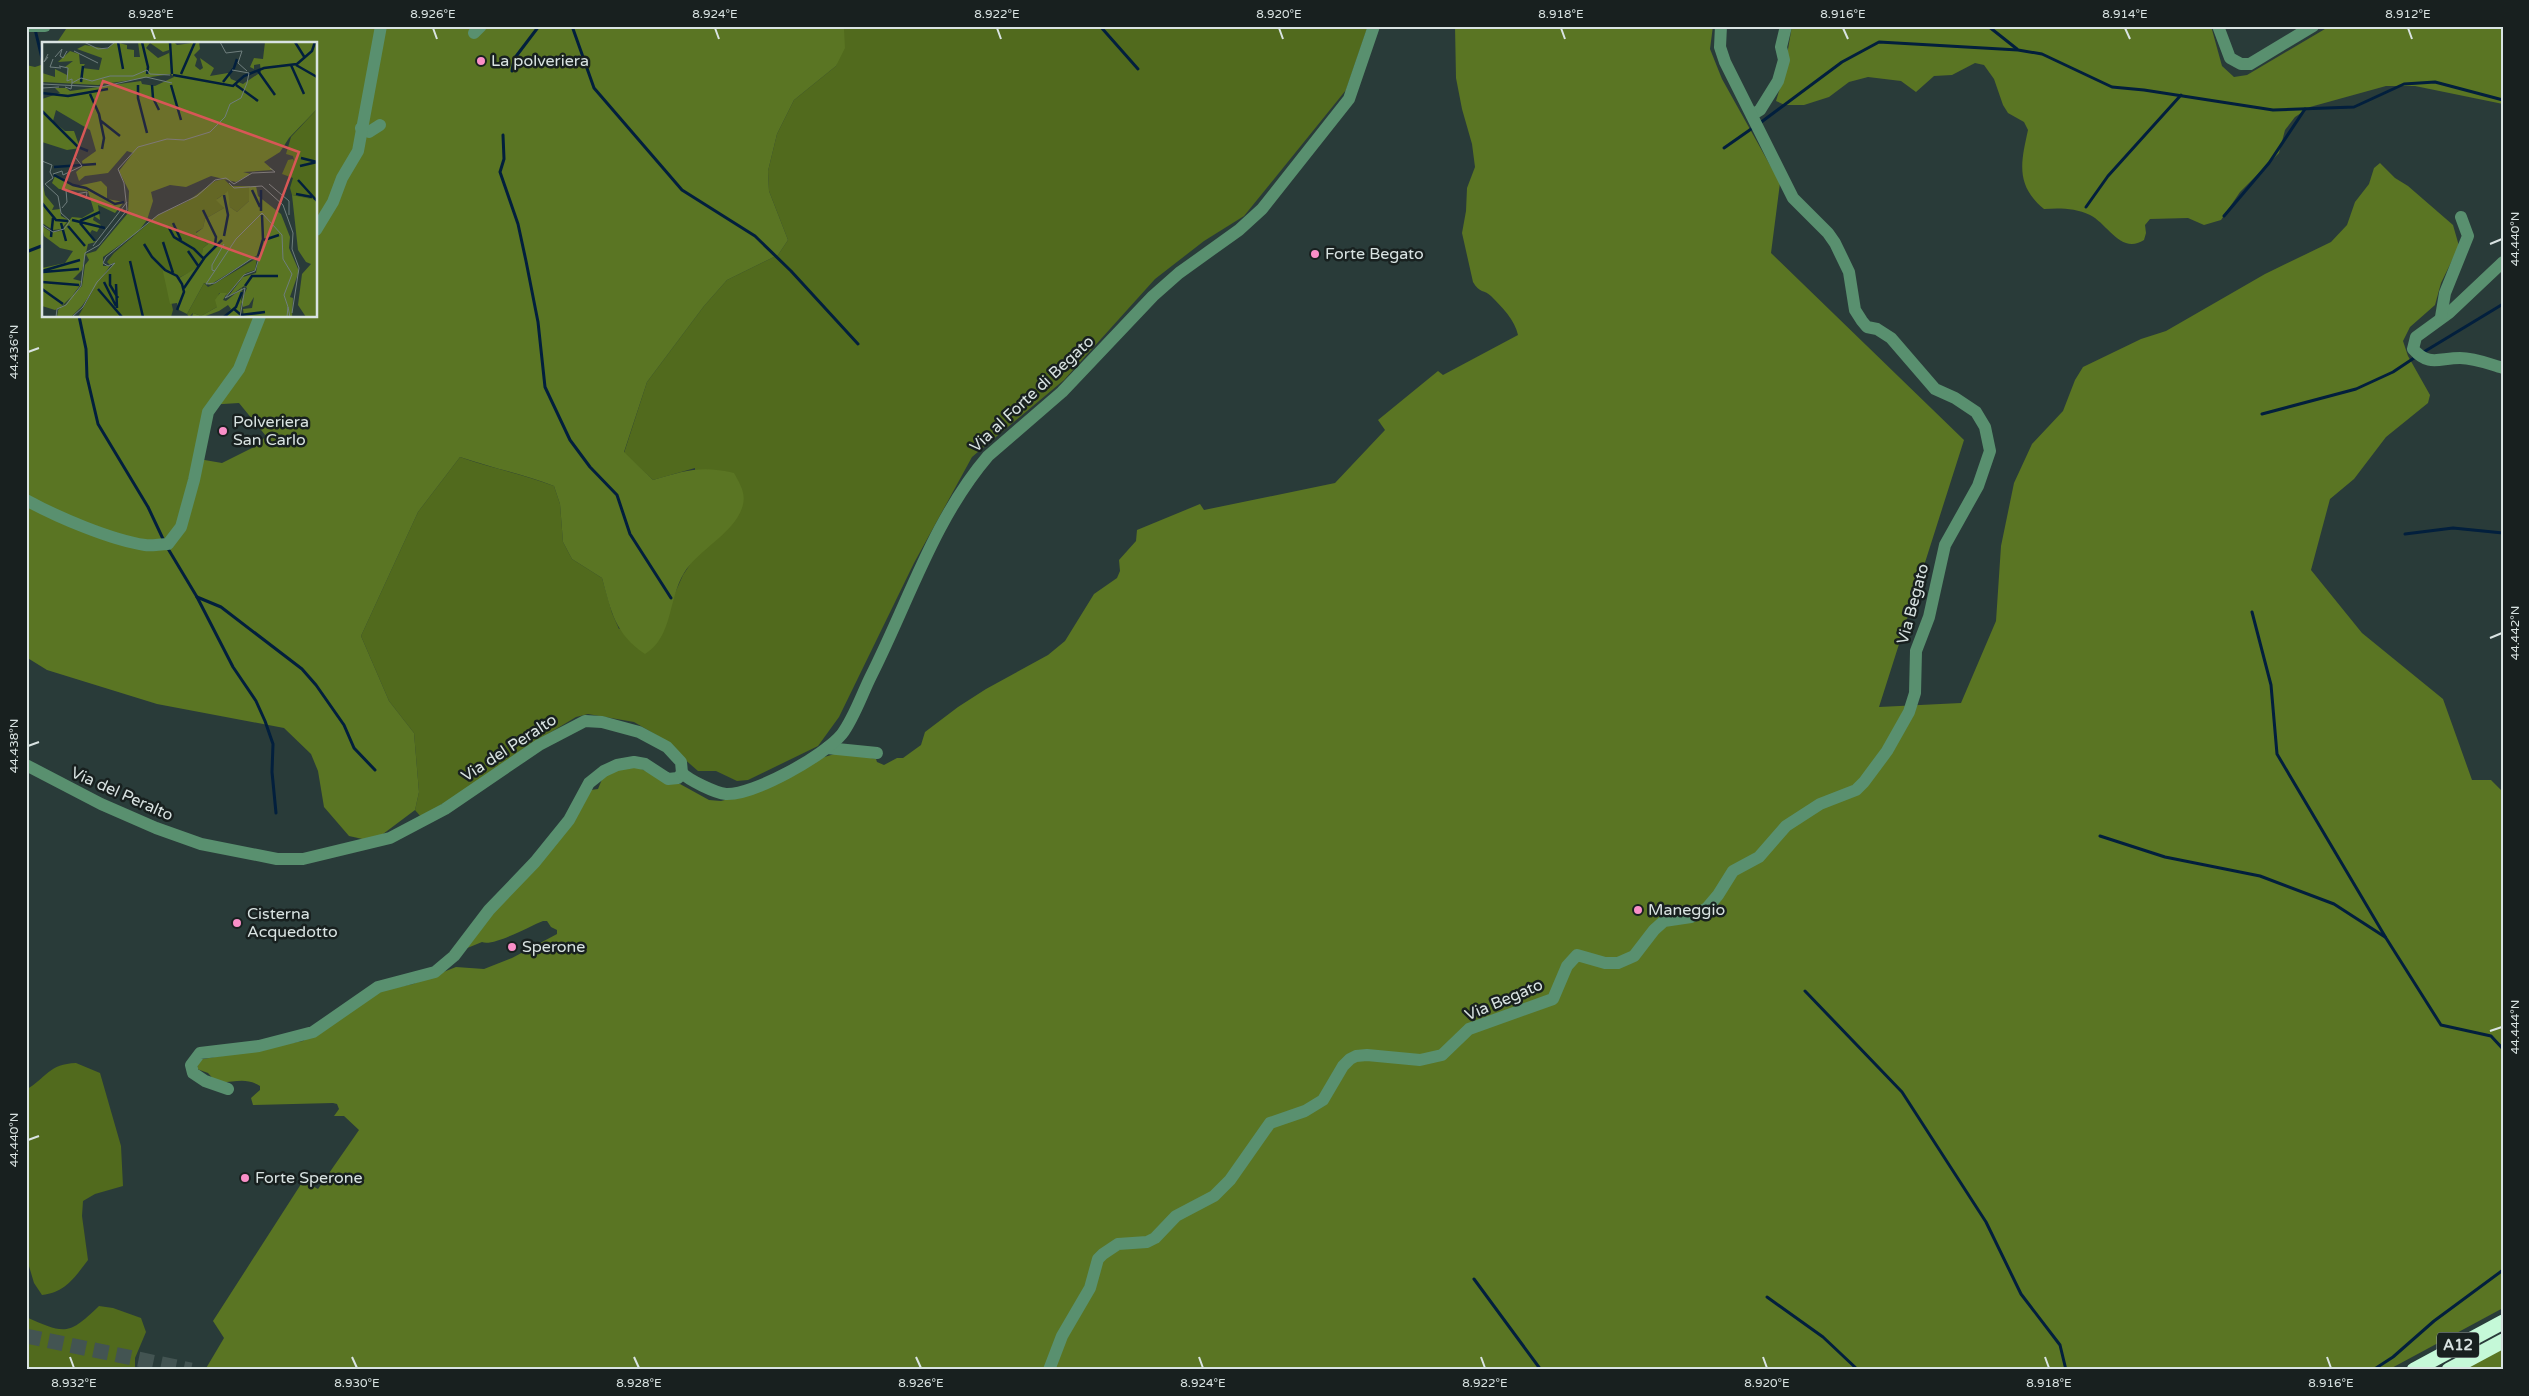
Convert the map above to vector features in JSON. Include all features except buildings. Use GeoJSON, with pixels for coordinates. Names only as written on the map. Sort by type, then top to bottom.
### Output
{"type":"FeatureCollection","features":[{"type":"Feature","properties":{"kind":"highway","name":"A12"},"geometry":{"type":"LineString","coordinates":[[2414,1370],[2503,1322]]}},
{"type":"Feature","properties":{"kind":"highway","name":"A12"},"geometry":{"type":"LineString","coordinates":[[2449,1370],[2503,1341]]}},
{"type":"Feature","properties":{"kind":"street"},"geometry":{"type":"LineString","coordinates":[[28,26],[45,26]]}},
{"type":"Feature","properties":{"kind":"street"},"geometry":{"type":"LineString","coordinates":[[318,227],[333,202],[342,178],[358,151],[381,26]]}},
{"type":"Feature","properties":{"kind":"street","name":"Via al Forte di Begato"},"geometry":{"type":"LineString","coordinates":[[682,774],[690,781],[725,794],[754,787],[804,764],[828,748],[842,733],[888,643],[938,532],[975,470],[988,456],[1087,368],[1154,296],[1179,273],[1239,230],[1262,209],[1349,99],[1374,26]]}},
{"type":"Feature","properties":{"kind":"street"},"geometry":{"type":"LineString","coordinates":[[1721,26],[1720,47],[1725,62],[1752,115],[1760,110],[1778,81],[1784,60],[1782,48],[1786,26]]}},
{"type":"Feature","properties":{"kind":"street"},"geometry":{"type":"LineString","coordinates":[[2218,26],[2230,58],[2241,64],[2250,64],[2313,26]]}},
{"type":"Feature","properties":{"kind":"street","name":"Via Begato"},"geometry":{"type":"LineString","coordinates":[[1049,1370],[1062,1336],[1090,1288],[1098,1259],[1118,1244],[1147,1242],[1155,1238],[1176,1216],[1214,1196],[1230,1180],[1270,1123],[1305,1111],[1323,1100],[1343,1066],[1350,1060],[1356,1056],[1367,1055],[1420,1060],[1442,1055],[1469,1029],[1553,999],[1568,966],[1577,955],[1605,963],[1618,963],[1634,956],[1654,930],[1664,922],[1691,917],[1707,908],[1718,896],[1733,871],[1759,857],[1786,826],[1820,804],[1856,790],[1887,751],[1909,712],[1914,693],[1916,651],[1928,616],[1946,545],[1978,486],[1988,459],[1990,444],[1985,427],[1969,406],[1930,384],[1891,338],[1877,329],[1867,327],[1862,321],[1856,310],[1849,272],[1835,243],[1828,233],[1793,198],[1752,115]]}},
{"type":"Feature","properties":{"kind":"street"},"geometry":{"type":"LineString","coordinates":[[361,128],[369,132],[380,125]]}},
{"type":"Feature","properties":{"kind":"street"},"geometry":{"type":"LineString","coordinates":[[2442,317],[2445,293],[2468,236],[2461,217]]}},
{"type":"Feature","properties":{"kind":"street"},"geometry":{"type":"LineString","coordinates":[[2503,262],[2442,317],[2416,337],[2413,349],[2422,359],[2430,361],[2461,358],[2481,361],[2503,368]]}},
{"type":"Feature","properties":{"kind":"street"},"geometry":{"type":"LineString","coordinates":[[26,500],[47,512],[119,540],[147,545],[168,544],[181,527],[194,480],[208,412],[239,370],[259,318]]}},
{"type":"Feature","properties":{"kind":"street","name":"Via del Peralto"},"geometry":{"type":"LineString","coordinates":[[26,765],[70,789],[156,828],[201,844],[277,859],[303,859],[390,838],[445,809],[539,745],[585,721],[602,722],[646,735],[667,747],[681,762],[682,774]]}},
{"type":"Feature","properties":{"kind":"street"},"geometry":{"type":"LineString","coordinates":[[828,748],[878,753]]}},
{"type":"Feature","properties":{"kind":"street"},"geometry":{"type":"LineString","coordinates":[[228,1089],[205,1082],[193,1073],[191,1065],[200,1053],[259,1046],[313,1032],[378,987],[420,978],[445,966],[489,910],[535,862],[569,820],[589,783],[604,771],[617,765],[634,762],[645,764],[668,779],[678,778],[682,774]]}},
{"type":"Feature","properties":{"kind":"green space"},"geometry":{"type":"Polygon","coordinates":[[[68,26],[840,26],[844,29],[845,48],[836,66],[794,100],[777,134],[768,171],[769,191],[788,240],[778,255],[727,280],[704,306],[647,382],[624,452],[653,480],[702,469],[734,473],[744,498],[738,517],[732,525],[684,573],[661,638],[654,647],[645,654],[627,638],[616,621],[602,578],[572,559],[563,542],[560,504],[554,486],[460,457],[418,512],[361,636],[389,701],[414,733],[419,792],[415,810],[383,834],[367,840],[349,836],[324,807],[318,771],[311,754],[284,728],[157,704],[47,670],[26,657],[26,65],[35,67],[42,65],[42,318],[318,318],[318,42],[57,42],[68,26]],[[239,403],[207,405],[193,458],[222,463],[256,446],[266,436],[239,403]]]}},
{"type":"Feature","properties":{"kind":"green space"},"geometry":{"type":"Polygon","coordinates":[[[840,26],[1368,26],[1346,90],[1244,216],[1204,241],[1155,279],[1064,380],[972,457],[914,563],[839,717],[818,746],[748,780],[737,781],[716,771],[698,771],[658,736],[634,722],[588,714],[576,717],[523,749],[498,770],[421,817],[415,810],[419,792],[414,733],[389,701],[361,636],[418,512],[460,457],[531,478],[554,486],[560,504],[563,542],[572,559],[602,578],[612,613],[619,629],[675,593],[683,575],[693,560],[695,468],[653,480],[624,453],[647,382],[704,306],[727,280],[778,255],[788,240],[769,191],[768,171],[777,134],[794,100],[836,66],[844,29],[840,26]]]}},
{"type":"Feature","properties":{"kind":"green space"},"geometry":{"type":"Polygon","coordinates":[[[1455,26],[1713,26],[1710,49],[1722,79],[1780,183],[1771,253],[1964,440],[1879,707],[1961,703],[1996,621],[2001,546],[2014,483],[2032,444],[2063,411],[2075,380],[2083,367],[2141,339],[2166,331],[2265,274],[2331,242],[2347,225],[2355,202],[2369,184],[2374,168],[2380,163],[2395,178],[2408,186],[2453,225],[2459,246],[2441,283],[2435,305],[2410,327],[2403,341],[2408,356],[2430,395],[2428,403],[2386,437],[2354,479],[2330,499],[2311,570],[2362,633],[2443,699],[2472,780],[2491,780],[2503,792],[2503,1308],[2388,1370],[205,1370],[224,1338],[213,1321],[303,1181],[318,1189],[359,1130],[344,1116],[334,1116],[339,1109],[337,1104],[333,1103],[253,1105],[251,1098],[260,1090],[260,1086],[249,1081],[216,1082],[208,1073],[197,1069],[198,1060],[303,1041],[373,992],[413,984],[456,967],[484,969],[512,958],[557,934],[557,930],[551,927],[547,921],[543,921],[503,939],[487,943],[482,942],[460,951],[591,790],[598,789],[605,772],[637,767],[673,784],[680,784],[709,800],[721,801],[736,797],[821,758],[841,752],[876,759],[877,762],[884,765],[897,758],[903,758],[921,745],[925,732],[958,707],[986,689],[1048,655],[1065,641],[1094,594],[1117,578],[1120,571],[1119,560],[1136,541],[1137,530],[1200,504],[1204,510],[1335,483],[1385,430],[1378,420],[1438,371],[1443,375],[1518,335],[1514,324],[1504,309],[1473,282],[1462,233],[1466,211],[1467,188],[1475,167],[1472,144],[1456,78],[1455,26]]]}},
{"type":"Feature","properties":{"kind":"green space"},"geometry":{"type":"Polygon","coordinates":[[[1792,26],[2211,26],[2222,66],[2234,77],[2247,75],[2330,26],[2503,26],[2503,104],[2415,86],[2386,86],[2310,107],[2295,117],[2285,130],[2279,153],[2240,192],[2221,220],[2204,225],[2188,218],[2150,219],[2145,225],[2146,233],[2144,240],[2136,244],[2128,244],[2115,236],[2090,215],[2067,209],[2044,209],[2035,200],[2028,191],[2022,172],[2023,152],[2028,130],[2024,122],[2008,113],[2003,105],[1994,79],[1984,65],[1975,63],[1952,75],[1934,76],[1916,92],[1901,81],[1868,77],[1849,82],[1829,97],[1804,105],[1785,105],[1776,101],[1783,78],[1792,26]]]}},
{"type":"Feature","properties":{"kind":"green space"},"geometry":{"type":"Polygon","coordinates":[[[76,1063],[100,1073],[121,1146],[123,1186],[95,1194],[83,1201],[82,1216],[88,1260],[69,1283],[57,1291],[42,1295],[34,1283],[26,1256],[26,1090],[54,1069],[76,1063]]]}},
{"type":"Feature","properties":{"kind":"green space"},"geometry":{"type":"Polygon","coordinates":[[[99,1306],[113,1308],[141,1318],[146,1332],[135,1358],[135,1370],[26,1370],[26,1317],[49,1327],[66,1329],[80,1323],[99,1306]]]}},
{"type":"Feature","properties":{"kind":"green space"},"geometry":{"type":"Polygon","coordinates":[[[2503,1349],[2503,1370],[2460,1370],[2503,1349]]]}},
{"type":"Feature","properties":{"kind":"waterway"},"geometry":{"type":"LineString","coordinates":[[512,71],[514,59],[539,26]]}},
{"type":"Feature","properties":{"kind":"waterway"},"geometry":{"type":"LineString","coordinates":[[572,26],[594,88],[682,190],[755,236],[791,271],[858,344]]}},
{"type":"Feature","properties":{"kind":"waterway"},"geometry":{"type":"LineString","coordinates":[[1100,26],[1138,69]]}},
{"type":"Feature","properties":{"kind":"waterway"},"geometry":{"type":"LineString","coordinates":[[1988,26],[2017,49]]}},
{"type":"Feature","properties":{"kind":"waterway"},"geometry":{"type":"LineString","coordinates":[[35,29],[42,59]]}},
{"type":"Feature","properties":{"kind":"waterway"},"geometry":{"type":"LineString","coordinates":[[1760,123],[1842,62],[1879,42],[2018,50],[2042,54],[2112,87],[2144,90],[2273,110],[2354,107],[2404,84],[2435,82],[2503,100]]}},
{"type":"Feature","properties":{"kind":"waterway"},"geometry":{"type":"LineString","coordinates":[[2086,207],[2108,176],[2181,95]]}},
{"type":"Feature","properties":{"kind":"waterway"},"geometry":{"type":"LineString","coordinates":[[2224,216],[2269,163],[2305,109]]}},
{"type":"Feature","properties":{"kind":"waterway"},"geometry":{"type":"LineString","coordinates":[[1724,148],[1754,127]]}},
{"type":"Feature","properties":{"kind":"waterway"},"geometry":{"type":"LineString","coordinates":[[503,135],[504,159],[500,172],[518,224],[526,261],[538,322],[545,387],[570,440],[590,467],[617,495],[630,534],[671,598]]}},
{"type":"Feature","properties":{"kind":"waterway"},"geometry":{"type":"LineString","coordinates":[[26,252],[42,246]]}},
{"type":"Feature","properties":{"kind":"waterway"},"geometry":{"type":"LineString","coordinates":[[2422,353],[2503,304]]}},
{"type":"Feature","properties":{"kind":"waterway"},"geometry":{"type":"LineString","coordinates":[[79,318],[86,349],[87,377],[98,424],[148,507],[164,541]]}},
{"type":"Feature","properties":{"kind":"waterway"},"geometry":{"type":"LineString","coordinates":[[2262,414],[2356,389],[2393,372],[2417,356]]}},
{"type":"Feature","properties":{"kind":"waterway"},"geometry":{"type":"LineString","coordinates":[[2405,534],[2453,528],[2503,533]]}},
{"type":"Feature","properties":{"kind":"waterway"},"geometry":{"type":"LineString","coordinates":[[167,547],[197,597],[233,667],[256,701],[265,721],[273,744],[272,772],[276,813]]}},
{"type":"Feature","properties":{"kind":"waterway"},"geometry":{"type":"LineString","coordinates":[[197,597],[221,607],[302,669],[316,685],[344,725],[354,748],[375,770]]}},
{"type":"Feature","properties":{"kind":"waterway"},"geometry":{"type":"LineString","coordinates":[[2252,612],[2271,685],[2277,754],[2386,938],[2441,1025],[2491,1036],[2503,1049]]}},
{"type":"Feature","properties":{"kind":"waterway"},"geometry":{"type":"LineString","coordinates":[[2100,836],[2165,857],[2260,876],[2334,904],[2385,937]]}},
{"type":"Feature","properties":{"kind":"waterway"},"geometry":{"type":"LineString","coordinates":[[1805,991],[1902,1092],[1986,1222],[2021,1294],[2060,1345],[2066,1370]]}},
{"type":"Feature","properties":{"kind":"waterway"},"geometry":{"type":"LineString","coordinates":[[2373,1370],[2393,1357],[2434,1321],[2503,1270]]}},
{"type":"Feature","properties":{"kind":"waterway"},"geometry":{"type":"LineString","coordinates":[[1474,1279],[1541,1370]]}},
{"type":"Feature","properties":{"kind":"waterway"},"geometry":{"type":"LineString","coordinates":[[1767,1297],[1823,1337],[1858,1370]]}},
{"type":"Feature","properties":{"kind":"tunnel"},"geometry":{"type":"LineString","coordinates":[[26,1336],[191,1370]]}},
{"type":"Feature","properties":{"kind":"place","name":"La polveriera"},"geometry":{"type":"Point","coordinates":[481,61]}},
{"type":"Feature","properties":{"kind":"place","name":"Forte Begato"},"geometry":{"type":"Point","coordinates":[1315,254]}},
{"type":"Feature","properties":{"kind":"place","name":"Polveriera San Carlo"},"geometry":{"type":"Point","coordinates":[223,431]}},
{"type":"Feature","properties":{"kind":"place","name":"Maneggio"},"geometry":{"type":"Point","coordinates":[1638,910]}},
{"type":"Feature","properties":{"kind":"place","name":"Cisterna Acquedotto"},"geometry":{"type":"Point","coordinates":[237,923]}},
{"type":"Feature","properties":{"kind":"place","name":"Sperone"},"geometry":{"type":"Point","coordinates":[512,947]}},
{"type":"Feature","properties":{"kind":"place","name":"Forte Sperone"},"geometry":{"type":"Point","coordinates":[245,1178]}}]}
